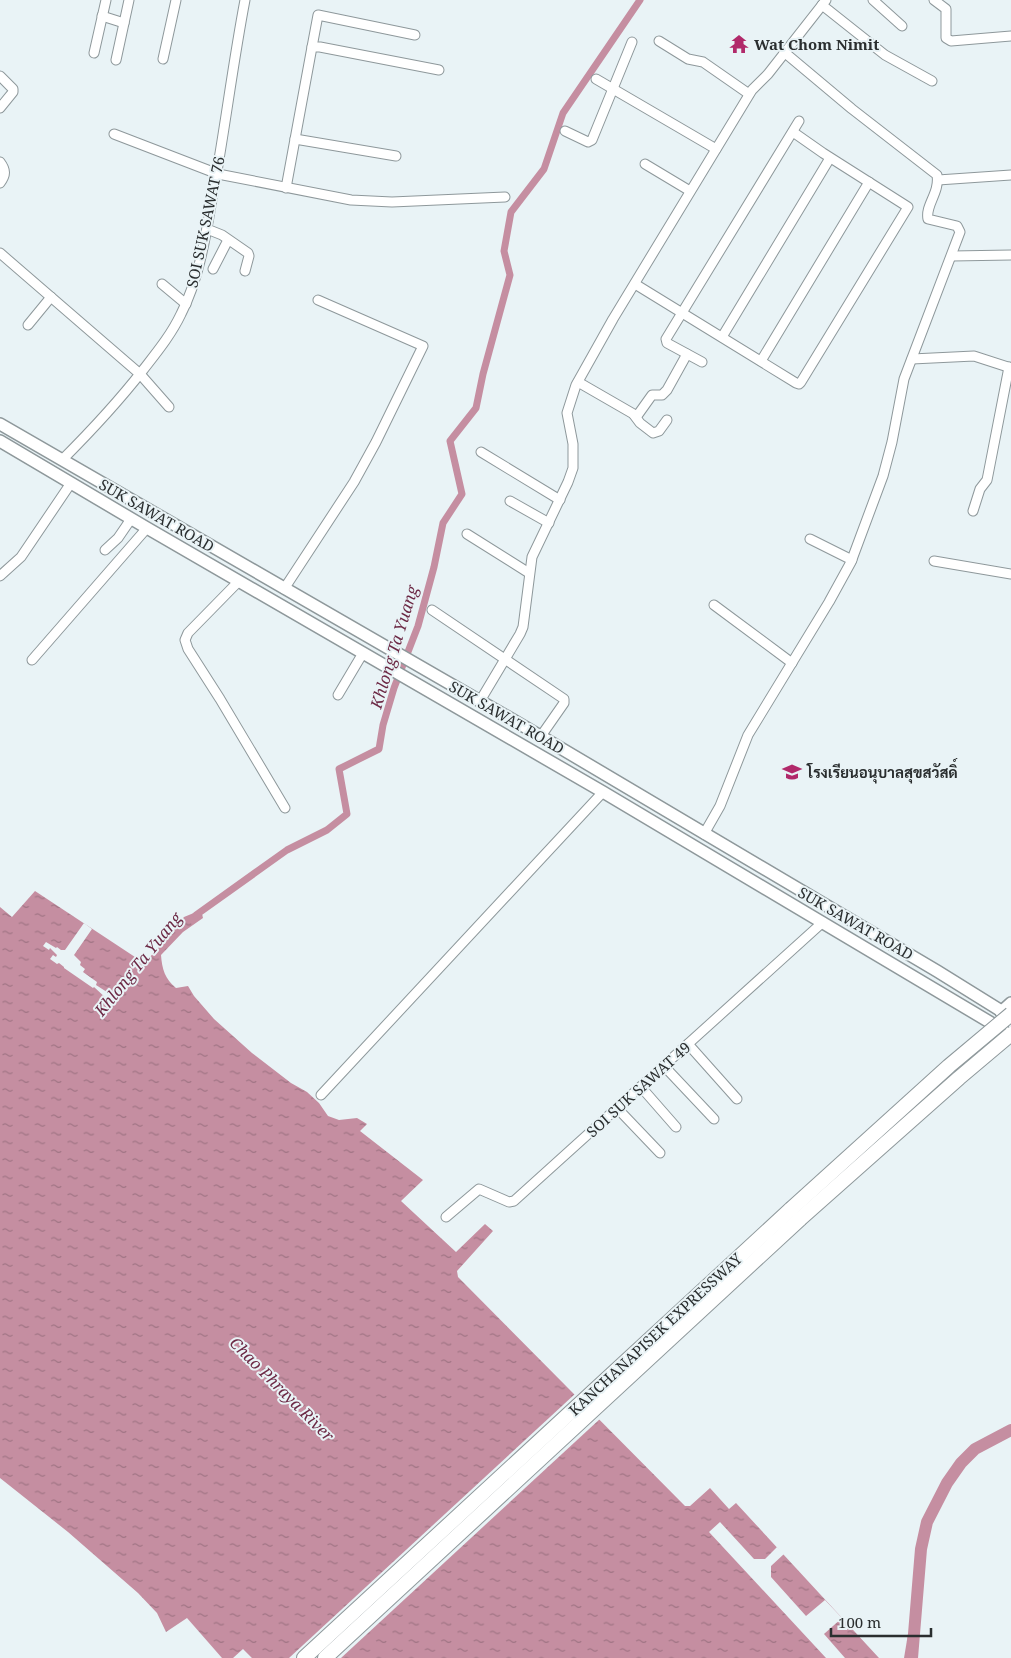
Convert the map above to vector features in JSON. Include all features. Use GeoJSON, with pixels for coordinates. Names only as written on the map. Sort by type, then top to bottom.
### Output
{"type":"FeatureCollection","features":[{"type":"Feature","properties":{"kind":"highway","name":"KANCHANAPISEK EXPRESSWAY"},"geometry":{"type":"LineString","coordinates":[[304,1658],[791,1209],[1008,1014]]}},
{"type":"Feature","properties":{"kind":"highway","name":"KANCHANAPISEK EXPRESSWAY"},"geometry":{"type":"LineString","coordinates":[[325,1658],[800,1219],[958,1078],[1011,1034]]}},
{"type":"Feature","properties":{"kind":"main road","name":"SUK SAWAT ROAD"},"geometry":{"type":"LineString","coordinates":[[0,424],[541,736],[1008,1014]]}},
{"type":"Feature","properties":{"kind":"main road","name":"SUK SAWAT ROAD"},"geometry":{"type":"LineString","coordinates":[[0,441],[131,519],[603,792],[1011,1034]]}},
{"type":"Feature","properties":{"kind":"main road"},"geometry":{"type":"LineString","coordinates":[[471,716],[480,701]]}},
{"type":"Feature","properties":{"kind":"main road"},"geometry":{"type":"LineString","coordinates":[[1008,1014],[1011,1003]]}},
{"type":"Feature","properties":{"kind":"street"},"geometry":{"type":"LineString","coordinates":[[94,53],[106,0]]}},
{"type":"Feature","properties":{"kind":"street"},"geometry":{"type":"LineString","coordinates":[[116,60],[129,0]]}},
{"type":"Feature","properties":{"kind":"street"},"geometry":{"type":"LineString","coordinates":[[163,59],[176,0]]}},
{"type":"Feature","properties":{"kind":"street","name":"SOI SUK SAWAT 76"},"geometry":{"type":"LineString","coordinates":[[62,460],[111,410],[140,374],[171,333],[186,304],[207,229],[218,174],[245,0]]}},
{"type":"Feature","properties":{"kind":"street"},"geometry":{"type":"LineString","coordinates":[[872,0],[902,26]]}},
{"type":"Feature","properties":{"kind":"street"},"geometry":{"type":"LineString","coordinates":[[934,0],[946,9],[946,38],[951,41],[1011,36]]}},
{"type":"Feature","properties":{"kind":"street"},"geometry":{"type":"LineString","coordinates":[[480,701],[523,627],[532,556],[568,482],[572,468],[573,444],[567,413],[578,382],[749,94],[824,2],[885,55],[932,82]]}},
{"type":"Feature","properties":{"kind":"street"},"geometry":{"type":"LineString","coordinates":[[286,188],[318,15],[415,35]]}},
{"type":"Feature","properties":{"kind":"street"},"geometry":{"type":"LineString","coordinates":[[102,16],[124,23]]}},
{"type":"Feature","properties":{"kind":"street"},"geometry":{"type":"LineString","coordinates":[[659,41],[688,59],[699,61],[710,67],[749,94]]}},
{"type":"Feature","properties":{"kind":"street"},"geometry":{"type":"LineString","coordinates":[[565,131],[590,142],[632,42]]}},
{"type":"Feature","properties":{"kind":"street"},"geometry":{"type":"LineString","coordinates":[[312,47],[439,70]]}},
{"type":"Feature","properties":{"kind":"street"},"geometry":{"type":"LineString","coordinates":[[704,834],[720,806],[748,735],[829,602],[852,560],[883,476],[892,442],[904,379],[960,232],[957,226],[928,219],[927,213],[939,184],[937,175],[852,109],[784,52]]}},
{"type":"Feature","properties":{"kind":"street"},"geometry":{"type":"LineString","coordinates":[[0,76],[13,89],[13,92],[0,108]]}},
{"type":"Feature","properties":{"kind":"street"},"geometry":{"type":"LineString","coordinates":[[596,79],[716,149]]}},
{"type":"Feature","properties":{"kind":"street"},"geometry":{"type":"LineString","coordinates":[[702,362],[667,344],[666,341],[799,121]]}},
{"type":"Feature","properties":{"kind":"street"},"geometry":{"type":"LineString","coordinates":[[635,284],[799,384],[907,210],[906,205],[830,158],[793,132]]}},
{"type":"Feature","properties":{"kind":"street"},"geometry":{"type":"LineString","coordinates":[[114,134],[218,174],[351,200],[392,202],[505,197]]}},
{"type":"Feature","properties":{"kind":"street"},"geometry":{"type":"LineString","coordinates":[[295,139],[396,156]]}},
{"type":"Feature","properties":{"kind":"street"},"geometry":{"type":"LineString","coordinates":[[722,337],[830,158]]}},
{"type":"Feature","properties":{"kind":"street"},"geometry":{"type":"LineString","coordinates":[[0,162],[5,168],[5,172],[0,182]]}},
{"type":"Feature","properties":{"kind":"street"},"geometry":{"type":"LineString","coordinates":[[645,164],[690,191]]}},
{"type":"Feature","properties":{"kind":"street"},"geometry":{"type":"LineString","coordinates":[[938,180],[1011,175]]}},
{"type":"Feature","properties":{"kind":"street"},"geometry":{"type":"LineString","coordinates":[[761,361],[869,182]]}},
{"type":"Feature","properties":{"kind":"street"},"geometry":{"type":"LineString","coordinates":[[207,229],[222,236],[248,253],[245,271]]}},
{"type":"Feature","properties":{"kind":"street"},"geometry":{"type":"LineString","coordinates":[[214,269],[228,240]]}},
{"type":"Feature","properties":{"kind":"street"},"geometry":{"type":"LineString","coordinates":[[0,253],[140,374],[170,407]]}},
{"type":"Feature","properties":{"kind":"street"},"geometry":{"type":"LineString","coordinates":[[952,256],[1011,255]]}},
{"type":"Feature","properties":{"kind":"street"},"geometry":{"type":"LineString","coordinates":[[162,284],[186,304]]}},
{"type":"Feature","properties":{"kind":"street"},"geometry":{"type":"LineString","coordinates":[[28,325],[51,297]]}},
{"type":"Feature","properties":{"kind":"street"},"geometry":{"type":"LineString","coordinates":[[284,589],[354,482],[376,442],[423,346],[318,300]]}},
{"type":"Feature","properties":{"kind":"street"},"geometry":{"type":"LineString","coordinates":[[634,415],[637,416],[639,414],[652,395],[662,395],[687,354]]}},
{"type":"Feature","properties":{"kind":"street"},"geometry":{"type":"LineString","coordinates":[[912,359],[974,356],[1010,367],[987,480],[980,489],[973,511]]}},
{"type":"Feature","properties":{"kind":"street"},"geometry":{"type":"LineString","coordinates":[[578,382],[634,415],[636,419],[653,433],[659,431],[667,420]]}},
{"type":"Feature","properties":{"kind":"street"},"geometry":{"type":"LineString","coordinates":[[481,452],[560,500]]}},
{"type":"Feature","properties":{"kind":"street"},"geometry":{"type":"LineString","coordinates":[[0,576],[21,557],[71,483]]}},
{"type":"Feature","properties":{"kind":"street"},"geometry":{"type":"LineString","coordinates":[[510,501],[548,523]]}},
{"type":"Feature","properties":{"kind":"street"},"geometry":{"type":"LineString","coordinates":[[106,550],[118,538],[131,519]]}},
{"type":"Feature","properties":{"kind":"street"},"geometry":{"type":"LineString","coordinates":[[32,660],[147,528]]}},
{"type":"Feature","properties":{"kind":"street"},"geometry":{"type":"LineString","coordinates":[[467,534],[529,573]]}},
{"type":"Feature","properties":{"kind":"street"},"geometry":{"type":"LineString","coordinates":[[810,539],[852,560]]}},
{"type":"Feature","properties":{"kind":"street"},"geometry":{"type":"LineString","coordinates":[[934,561],[1011,574]]}},
{"type":"Feature","properties":{"kind":"street"},"geometry":{"type":"LineString","coordinates":[[239,581],[188,633],[185,640],[188,649],[286,808]]}},
{"type":"Feature","properties":{"kind":"street"},"geometry":{"type":"LineString","coordinates":[[714,605],[792,663]]}},
{"type":"Feature","properties":{"kind":"street"},"geometry":{"type":"LineString","coordinates":[[432,610],[564,699],[564,703],[541,736]]}},
{"type":"Feature","properties":{"kind":"street"},"geometry":{"type":"LineString","coordinates":[[338,695],[363,653]]}},
{"type":"Feature","properties":{"kind":"street"},"geometry":{"type":"LineString","coordinates":[[321,1095],[603,792]]}},
{"type":"Feature","properties":{"kind":"street","name":"SOI SUK SAWAT 49"},"geometry":{"type":"LineString","coordinates":[[446,1217],[479,1189],[509,1202],[514,1201],[822,922]]}},
{"type":"Feature","properties":{"kind":"street"},"geometry":{"type":"LineString","coordinates":[[688,1044],[737,1099]]}},
{"type":"Feature","properties":{"kind":"street"},"geometry":{"type":"LineString","coordinates":[[664,1066],[714,1119]]}},
{"type":"Feature","properties":{"kind":"street"},"geometry":{"type":"LineString","coordinates":[[641,1087],[676,1127]]}},
{"type":"Feature","properties":{"kind":"street"},"geometry":{"type":"LineString","coordinates":[[617,1108],[660,1153]]}},
{"type":"Feature","properties":{"kind":"water","name":"Chao Phraya River"},"geometry":{"type":"Polygon","coordinates":[[[35,891],[135,957],[150,957],[184,917],[201,910],[203,918],[183,932],[161,955],[162,965],[172,985],[176,988],[188,986],[214,1019],[252,1053],[291,1083],[307,1092],[319,1103],[328,1116],[339,1120],[357,1118],[367,1124],[360,1131],[423,1180],[401,1201],[456,1252],[485,1224],[493,1231],[457,1271],[458,1277],[685,1506],[690,1506],[710,1488],[729,1509],[736,1503],[879,1658],[252,1658],[243,1649],[233,1658],[222,1658],[187,1618],[166,1632],[157,1613],[138,1593],[68,1532],[0,1478],[0,907],[12,917],[35,891]]]}},
{"type":"Feature","properties":{"kind":"water"},"geometry":{"type":"Polygon","coordinates":[[[919,1624],[917,1658],[904,1658],[908,1634],[919,1624]]]}},
{"type":"Feature","properties":{"kind":"pier"},"geometry":{"type":"Polygon","coordinates":[[[84,923],[92,929],[74,955],[85,969],[83,972],[97,982],[96,985],[110,994],[107,999],[94,987],[50,959],[53,955],[56,957],[57,955],[50,948],[49,950],[43,946],[46,942],[56,948],[65,950],[84,923]]]}},
{"type":"Feature","properties":{"kind":"pier"},"geometry":{"type":"Polygon","coordinates":[[[576,1393],[601,1418],[341,1658],[289,1658],[576,1393]]]}},
{"type":"Feature","properties":{"kind":"pier"},"geometry":{"type":"Polygon","coordinates":[[[720,1522],[754,1559],[765,1559],[777,1547],[784,1554],[771,1566],[771,1577],[806,1616],[825,1600],[842,1618],[824,1634],[845,1658],[826,1658],[709,1532],[720,1522]]]}},
{"type":"Feature","properties":{"kind":"waterway","name":"Khlong Ta Yuang"},"geometry":{"type":"LineString","coordinates":[[196,915],[287,850],[327,830],[347,814],[339,769],[379,749],[383,725],[394,688],[418,626],[434,567],[443,523],[462,494],[450,441],[476,408],[483,374],[510,275],[504,251],[511,212],[544,169],[563,113],[640,0]]}},
{"type":"Feature","properties":{"kind":"waterway"},"geometry":{"type":"LineString","coordinates":[[912,1658],[921,1549],[927,1522],[947,1483],[961,1463],[975,1449],[1011,1430]]}},
{"type":"Feature","properties":{"kind":"place","name":"Wat Chom Nimit"},"geometry":{"type":"Point","coordinates":[739,44]}},
{"type":"Feature","properties":{"kind":"place","name":"โรงเรียนอนุบาลสุขสวัสดิ์"},"geometry":{"type":"Point","coordinates":[792,772]}}]}
